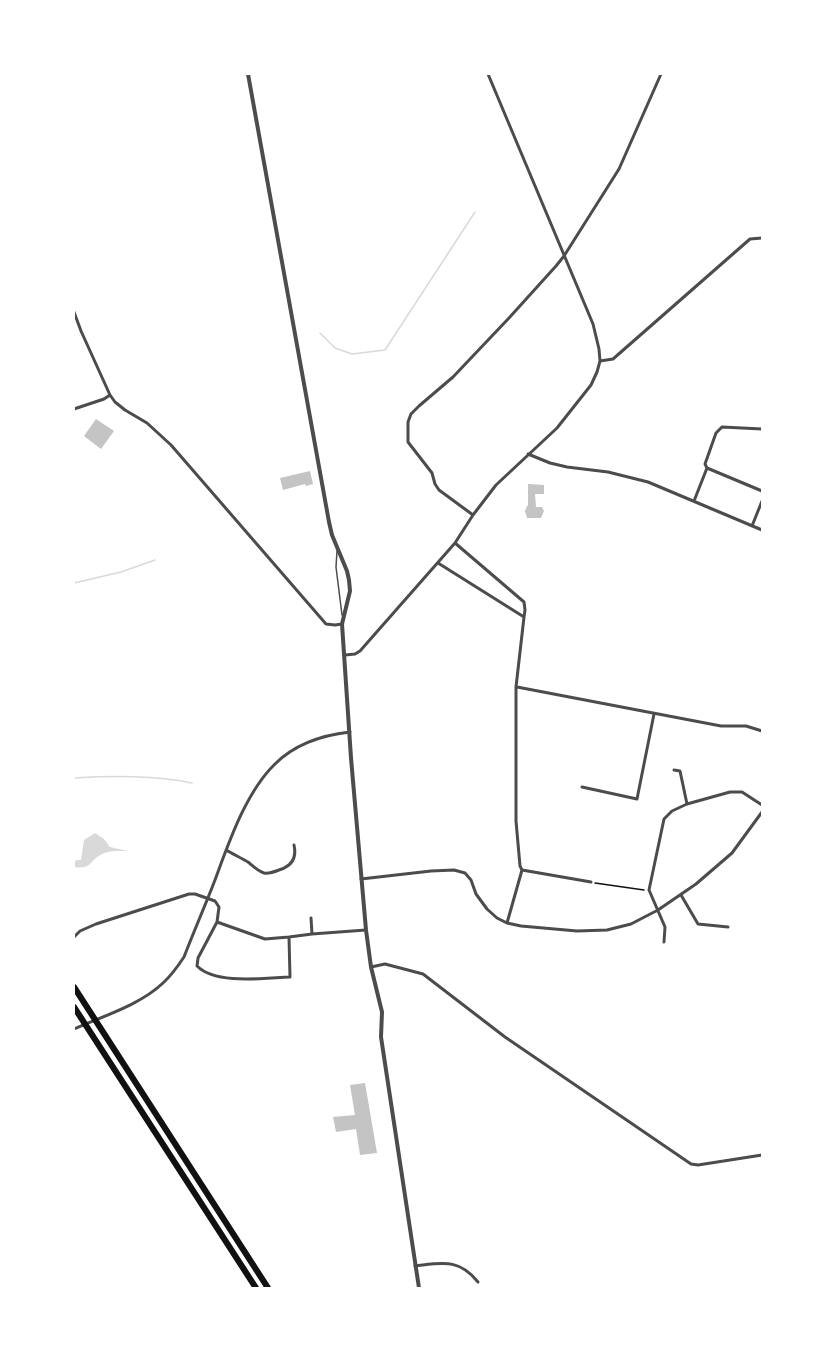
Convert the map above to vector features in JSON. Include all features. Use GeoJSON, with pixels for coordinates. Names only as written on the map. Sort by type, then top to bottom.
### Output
{"type":"FeatureCollection","features":[{"type":"Feature","properties":{"kind":"highway"},"geometry":{"type":"LineString","coordinates":[[74,987],[268,1288]]}},
{"type":"Feature","properties":{"kind":"highway"},"geometry":{"type":"LineString","coordinates":[[74,1007],[256,1288]]}},
{"type":"Feature","properties":{"kind":"street"},"geometry":{"type":"LineString","coordinates":[[248,74],[328,522],[350,580],[350,591],[342,621],[361,879],[371,966],[382,1012],[381,1037],[419,1288]]}},
{"type":"Feature","properties":{"kind":"street"},"geometry":{"type":"LineString","coordinates":[[345,655],[360,651],[455,543],[473,514],[496,485],[567,418],[591,385],[600,361],[593,324],[488,74]]}},
{"type":"Feature","properties":{"kind":"street"},"geometry":{"type":"LineString","coordinates":[[473,514],[439,490],[432,473],[408,442],[408,422],[411,414],[453,377],[564,256],[619,169],[662,74]]}},
{"type":"Feature","properties":{"kind":"street"},"geometry":{"type":"LineString","coordinates":[[600,361],[613,359],[750,239],[762,238]]}},
{"type":"Feature","properties":{"kind":"street"},"geometry":{"type":"LineString","coordinates":[[74,312],[115,402],[147,423],[171,446],[326,624],[335,625],[342,621]]}},
{"type":"Feature","properties":{"kind":"street"},"geometry":{"type":"LineString","coordinates":[[74,409],[110,395]]}},
{"type":"Feature","properties":{"kind":"street"},"geometry":{"type":"LineString","coordinates":[[694,501],[707,468],[706,460],[719,429],[722,427],[762,429]]}},
{"type":"Feature","properties":{"kind":"street"},"geometry":{"type":"LineString","coordinates":[[528,454],[567,467],[630,477],[670,490],[762,530]]}},
{"type":"Feature","properties":{"kind":"street"},"geometry":{"type":"LineString","coordinates":[[707,468],[762,491]]}},
{"type":"Feature","properties":{"kind":"street"},"geometry":{"type":"LineString","coordinates":[[752,526],[762,501]]}},
{"type":"Feature","properties":{"kind":"street"},"geometry":{"type":"LineString","coordinates":[[455,543],[524,602],[516,687],[516,821],[522,870],[507,922]]}},
{"type":"Feature","properties":{"kind":"street"},"geometry":{"type":"LineString","coordinates":[[438,563],[524,617]]}},
{"type":"Feature","properties":{"kind":"street"},"geometry":{"type":"LineString","coordinates":[[516,687],[721,726],[746,726],[762,731]]}},
{"type":"Feature","properties":{"kind":"street"},"geometry":{"type":"LineString","coordinates":[[582,787],[637,799],[654,714]]}},
{"type":"Feature","properties":{"kind":"street"},"geometry":{"type":"LineString","coordinates":[[74,1029],[146,996],[174,972],[184,957],[226,850],[262,777],[277,762],[305,743],[350,732]]}},
{"type":"Feature","properties":{"kind":"street"},"geometry":{"type":"LineString","coordinates":[[674,770],[685,772]]}},
{"type":"Feature","properties":{"kind":"street"},"geometry":{"type":"LineString","coordinates":[[680,771],[687,804]]}},
{"type":"Feature","properties":{"kind":"street"},"geometry":{"type":"LineString","coordinates":[[664,942],[665,927],[650,890],[664,819],[672,811],[687,804],[730,792],[742,792],[762,805]]}},
{"type":"Feature","properties":{"kind":"street"},"geometry":{"type":"LineString","coordinates":[[361,879],[454,870],[465,873],[487,909],[497,918],[507,922],[521,926],[577,931],[607,930],[631,924],[681,895],[732,853],[762,812]]}},
{"type":"Feature","properties":{"kind":"street"},"geometry":{"type":"LineString","coordinates":[[226,850],[260,871],[271,873],[290,865],[296,853],[294,845]]}},
{"type":"Feature","properties":{"kind":"street"},"geometry":{"type":"LineString","coordinates":[[522,870],[591,882]]}},
{"type":"Feature","properties":{"kind":"street"},"geometry":{"type":"LineString","coordinates":[[74,937],[80,931],[96,924],[195,894],[215,901],[219,907],[217,922],[198,958],[197,966],[203,972],[224,979],[290,977],[289,938]]}},
{"type":"Feature","properties":{"kind":"street"},"geometry":{"type":"LineString","coordinates":[[681,895],[698,924],[728,927]]}},
{"type":"Feature","properties":{"kind":"street"},"geometry":{"type":"LineString","coordinates":[[311,918],[312,934]]}},
{"type":"Feature","properties":{"kind":"street"},"geometry":{"type":"LineString","coordinates":[[217,922],[265,939],[366,930]]}},
{"type":"Feature","properties":{"kind":"street"},"geometry":{"type":"LineString","coordinates":[[371,966],[386,964],[423,974],[505,1037],[691,1164],[698,1165],[762,1155]]}},
{"type":"Feature","properties":{"kind":"street"},"geometry":{"type":"LineString","coordinates":[[415,1266],[441,1263],[461,1266],[478,1282]]}},
{"type":"Feature","properties":{"kind":"lane"},"geometry":{"type":"LineString","coordinates":[[337,550],[336,567],[342,621]]}},
{"type":"Feature","properties":{"kind":"path"},"geometry":{"type":"LineString","coordinates":[[591,882],[650,890]]}},
{"type":"Feature","properties":{"kind":"shaded area"},"geometry":{"type":"Polygon","coordinates":[[[95,833],[110,847],[128,851],[105,853],[87,866],[75,867],[76,860],[81,860],[84,840],[95,833]]]}},
{"type":"Feature","properties":{"kind":"building"},"geometry":{"type":"Polygon","coordinates":[[[96,419],[114,431],[101,449],[84,436],[96,419]]]}},
{"type":"Feature","properties":{"kind":"building"},"geometry":{"type":"Polygon","coordinates":[[[310,471],[313,484],[283,490],[280,478],[310,471]]]}},
{"type":"Feature","properties":{"kind":"building"},"geometry":{"type":"Polygon","coordinates":[[[528,484],[544,485],[544,494],[535,494],[536,507],[542,507],[544,511],[541,518],[527,518],[525,511],[528,506],[528,484]]]}},
{"type":"Feature","properties":{"kind":"building"},"geometry":{"type":"Polygon","coordinates":[[[365,1083],[377,1153],[360,1155],[356,1129],[336,1132],[333,1117],[355,1115],[350,1085],[365,1083]]]}},
{"type":"Feature","properties":{"kind":"waterway"},"geometry":{"type":"LineString","coordinates":[[320,333],[335,348],[352,354],[385,350],[475,212]]}},
{"type":"Feature","properties":{"kind":"waterway"},"geometry":{"type":"LineString","coordinates":[[74,583],[121,572],[155,560]]}},
{"type":"Feature","properties":{"kind":"waterway"},"geometry":{"type":"LineString","coordinates":[[74,778],[148,777],[192,783]]}}]}
